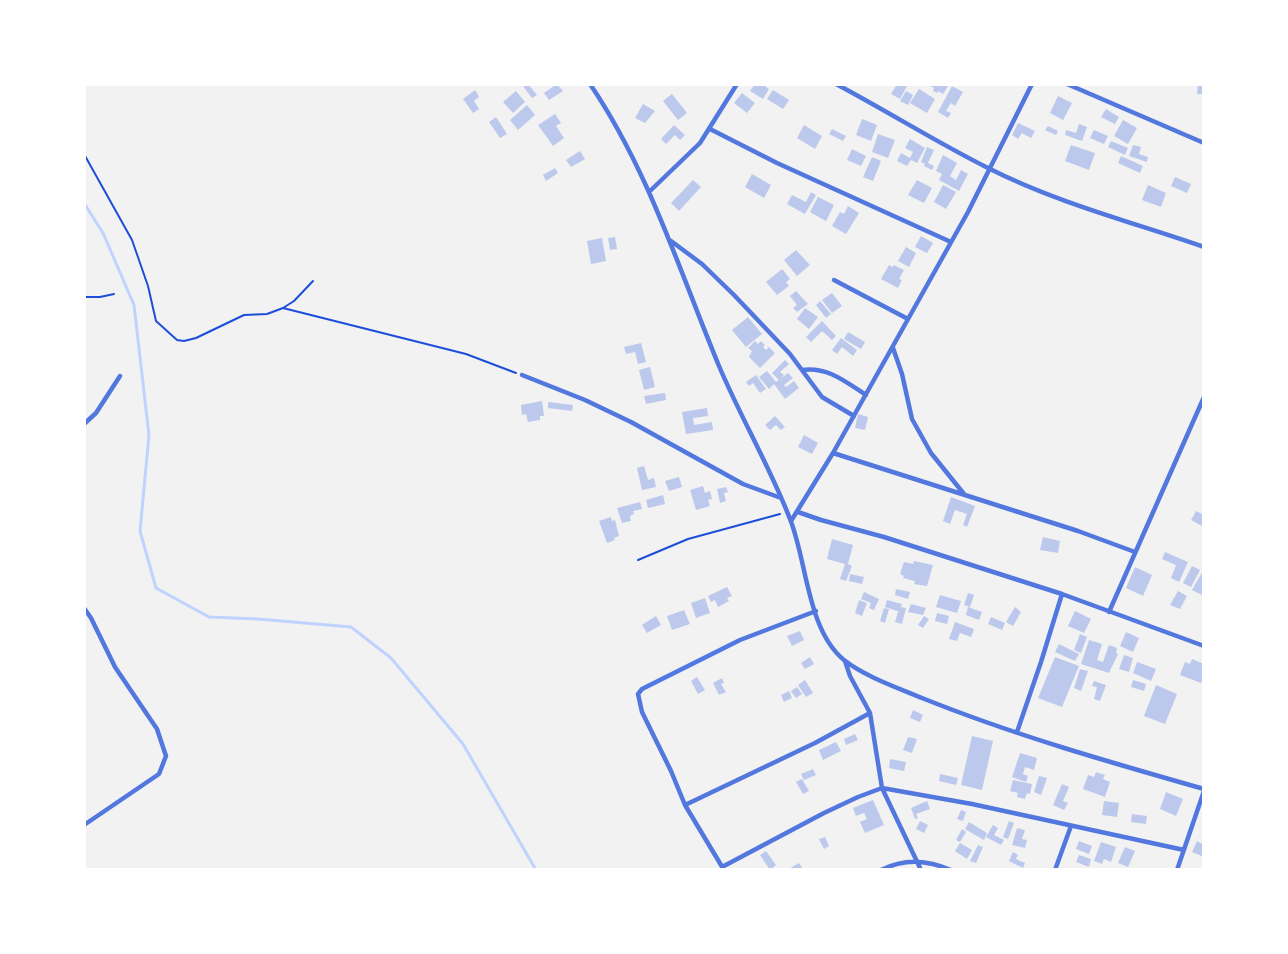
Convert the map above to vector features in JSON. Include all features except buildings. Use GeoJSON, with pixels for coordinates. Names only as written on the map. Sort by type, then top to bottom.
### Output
{"type":"FeatureCollection","features":[{"type":"Feature","properties":{"kind":"street"},"geometry":{"type":"LineString","coordinates":[[590,84],[617,127],[650,191],[731,393],[792,522],[825,637],[845,661],[850,676],[870,713],[882,788],[921,870]]}},
{"type":"Feature","properties":{"kind":"street"},"geometry":{"type":"LineString","coordinates":[[650,191],[700,143],[737,84]]}},
{"type":"Feature","properties":{"kind":"street"},"geometry":{"type":"LineString","coordinates":[[836,84],[989,169],[1087,208],[1204,247]]}},
{"type":"Feature","properties":{"kind":"street"},"geometry":{"type":"LineString","coordinates":[[792,522],[951,242],[1031,84]]}},
{"type":"Feature","properties":{"kind":"street"},"geometry":{"type":"LineString","coordinates":[[1067,84],[1204,143]]}},
{"type":"Feature","properties":{"kind":"street"},"geometry":{"type":"LineString","coordinates":[[710,129],[766,158],[951,242]]}},
{"type":"Feature","properties":{"kind":"street"},"geometry":{"type":"LineString","coordinates":[[670,240],[720,280],[790,354],[822,397],[854,416]]}},
{"type":"Feature","properties":{"kind":"street"},"geometry":{"type":"LineString","coordinates":[[834,280],[908,319]]}},
{"type":"Feature","properties":{"kind":"street"},"geometry":{"type":"LineString","coordinates":[[893,347],[902,374],[912,419],[931,453],[965,496]]}},
{"type":"Feature","properties":{"kind":"street"},"geometry":{"type":"LineString","coordinates":[[802,370],[813,368],[823,370],[866,395]]}},
{"type":"Feature","properties":{"kind":"street"},"geometry":{"type":"LineString","coordinates":[[522,375],[631,422],[742,484],[781,498]]}},
{"type":"Feature","properties":{"kind":"street"},"geometry":{"type":"LineString","coordinates":[[84,424],[96,413],[120,376]]}},
{"type":"Feature","properties":{"kind":"street"},"geometry":{"type":"LineString","coordinates":[[1109,612],[1204,397]]}},
{"type":"Feature","properties":{"kind":"street"},"geometry":{"type":"LineString","coordinates":[[833,453],[1078,531],[1135,552]]}},
{"type":"Feature","properties":{"kind":"street"},"geometry":{"type":"LineString","coordinates":[[798,512],[1062,594],[1204,646]]}},
{"type":"Feature","properties":{"kind":"street"},"geometry":{"type":"LineString","coordinates":[[1017,732],[1062,594]]}},
{"type":"Feature","properties":{"kind":"street"},"geometry":{"type":"LineString","coordinates":[[84,608],[115,667],[157,729],[166,756],[159,774],[84,825]]}},
{"type":"Feature","properties":{"kind":"street"},"geometry":{"type":"LineString","coordinates":[[816,611],[740,640],[639,692],[642,712],[685,805],[723,868],[850,801],[882,788],[963,802],[1184,850]]}},
{"type":"Feature","properties":{"kind":"street"},"geometry":{"type":"LineString","coordinates":[[845,661],[900,689],[1053,745],[1204,790],[1177,870]]}},
{"type":"Feature","properties":{"kind":"street"},"geometry":{"type":"LineString","coordinates":[[685,805],[815,743],[870,713]]}},
{"type":"Feature","properties":{"kind":"street"},"geometry":{"type":"LineString","coordinates":[[1054,870],[1071,826]]}},
{"type":"Feature","properties":{"kind":"street"},"geometry":{"type":"LineString","coordinates":[[881,870],[901,862],[916,860],[951,870]]}},
{"type":"Feature","properties":{"kind":"path"},"geometry":{"type":"LineString","coordinates":[[84,154],[132,240],[148,286],[156,321],[177,340],[196,338],[244,315],[267,314],[283,308],[294,301],[313,281]]}},
{"type":"Feature","properties":{"kind":"path"},"geometry":{"type":"LineString","coordinates":[[84,297],[114,294]]}},
{"type":"Feature","properties":{"kind":"path"},"geometry":{"type":"LineString","coordinates":[[283,308],[466,354],[522,375]]}},
{"type":"Feature","properties":{"kind":"path"},"geometry":{"type":"LineString","coordinates":[[638,561],[688,539],[787,512]]}},
{"type":"Feature","properties":{"kind":"waterway"},"geometry":{"type":"LineString","coordinates":[[84,203],[103,233],[134,305],[149,435],[140,531],[156,588],[209,617],[351,627],[391,658],[463,744],[536,870]]}}]}
